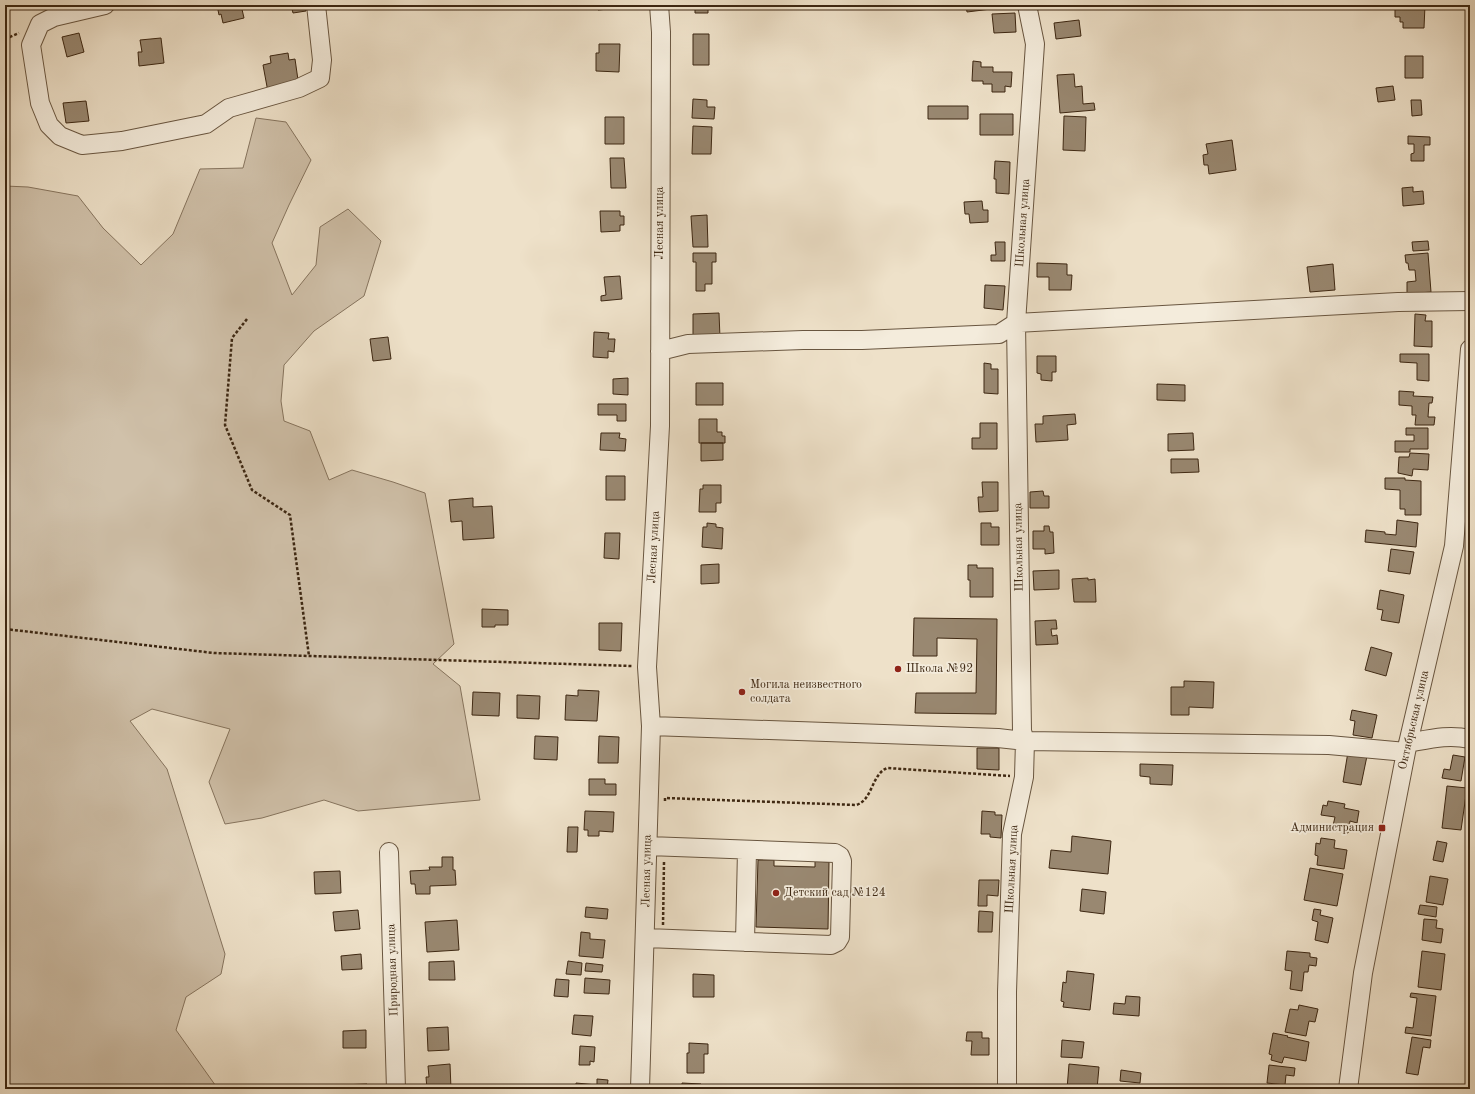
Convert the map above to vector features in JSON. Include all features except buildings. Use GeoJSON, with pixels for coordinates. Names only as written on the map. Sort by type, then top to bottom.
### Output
{"type":"FeatureCollection","features":[{"type":"Feature","properties":{"kind":"street"},"geometry":{"type":"LineString","coordinates":[[106,5],[54,17],[40,24],[31,45],[40,103],[49,125],[60,136],[82,145],[122,141],[206,124],[229,108],[299,88],[320,78],[322,60],[316,5]]}},
{"type":"Feature","properties":{"kind":"street","name":"Лесная улица"},"geometry":{"type":"LineString","coordinates":[[640,1089],[654,938],[656,846],[647,667],[660,426],[661,32],[659,5]]}},
{"type":"Feature","properties":{"kind":"street","name":"Школьная улица"},"geometry":{"type":"LineString","coordinates":[[1007,1089],[1007,992],[1012,834],[1024,777],[1025,741],[1022,727],[1016,323],[1035,44],[1027,5]]}},
{"type":"Feature","properties":{"kind":"street"},"geometry":{"type":"LineString","coordinates":[[660,351],[688,344],[803,340],[862,340],[999,334],[1016,323],[1398,302],[1470,301]]}},
{"type":"Feature","properties":{"kind":"street","name":"Октябрьская улица"},"geometry":{"type":"LineString","coordinates":[[1348,1089],[1363,973],[1407,748],[1454,546],[1470,349]]}},
{"type":"Feature","properties":{"kind":"street"},"geometry":{"type":"LineString","coordinates":[[651,726],[998,738],[1025,741],[1329,744],[1407,748],[1431,738],[1456,736],[1470,739]]}},
{"type":"Feature","properties":{"kind":"street"},"geometry":{"type":"LineString","coordinates":[[654,938],[831,945],[837,942],[840,936],[842,861],[840,856],[835,853],[656,846]]}},
{"type":"Feature","properties":{"kind":"street"},"geometry":{"type":"LineString","coordinates":[[745,942],[747,850]]}},
{"type":"Feature","properties":{"kind":"street","name":"Природная улица"},"geometry":{"type":"LineString","coordinates":[[389,852],[396,1089]]}},
{"type":"Feature","properties":{"kind":"path"},"geometry":{"type":"LineString","coordinates":[[247,319],[232,338],[225,425],[252,490],[290,515],[309,656]]}},
{"type":"Feature","properties":{"kind":"path"},"geometry":{"type":"LineString","coordinates":[[5,629],[214,653],[647,667]]}},
{"type":"Feature","properties":{"kind":"path"},"geometry":{"type":"LineString","coordinates":[[665,805],[665,798],[856,805],[866,799],[881,771],[887,768],[1024,777]]}},
{"type":"Feature","properties":{"kind":"path"},"geometry":{"type":"LineString","coordinates":[[654,938],[656,846]]}},
{"type":"Feature","properties":{"kind":"shaded area"},"geometry":{"type":"Polygon","coordinates":[[[256,118],[286,122],[311,160],[272,243],[292,295],[316,265],[320,227],[348,209],[381,241],[364,296],[314,331],[284,365],[281,401],[284,421],[310,431],[329,480],[352,470],[425,493],[454,644],[433,664],[460,686],[480,800],[358,811],[324,800],[262,818],[225,824],[209,782],[230,729],[152,709],[130,721],[167,769],[225,954],[221,974],[186,997],[176,1030],[218,1089],[5,1089],[5,186],[28,187],[78,196],[103,228],[141,265],[173,234],[200,169],[243,168],[256,118]]]}},
{"type":"Feature","properties":{"kind":"place","name":"Школа №92"},"geometry":{"type":"Point","coordinates":[898,669]}},
{"type":"Feature","properties":{"kind":"place","name":"Могила неизвестного солдата"},"geometry":{"type":"Point","coordinates":[742,692]}},
{"type":"Feature","properties":{"kind":"place","name":"Администрация"},"geometry":{"type":"Point","coordinates":[1382,828]}},
{"type":"Feature","properties":{"kind":"place","name":"Детский сад №124"},"geometry":{"type":"Point","coordinates":[776,893]}}]}
